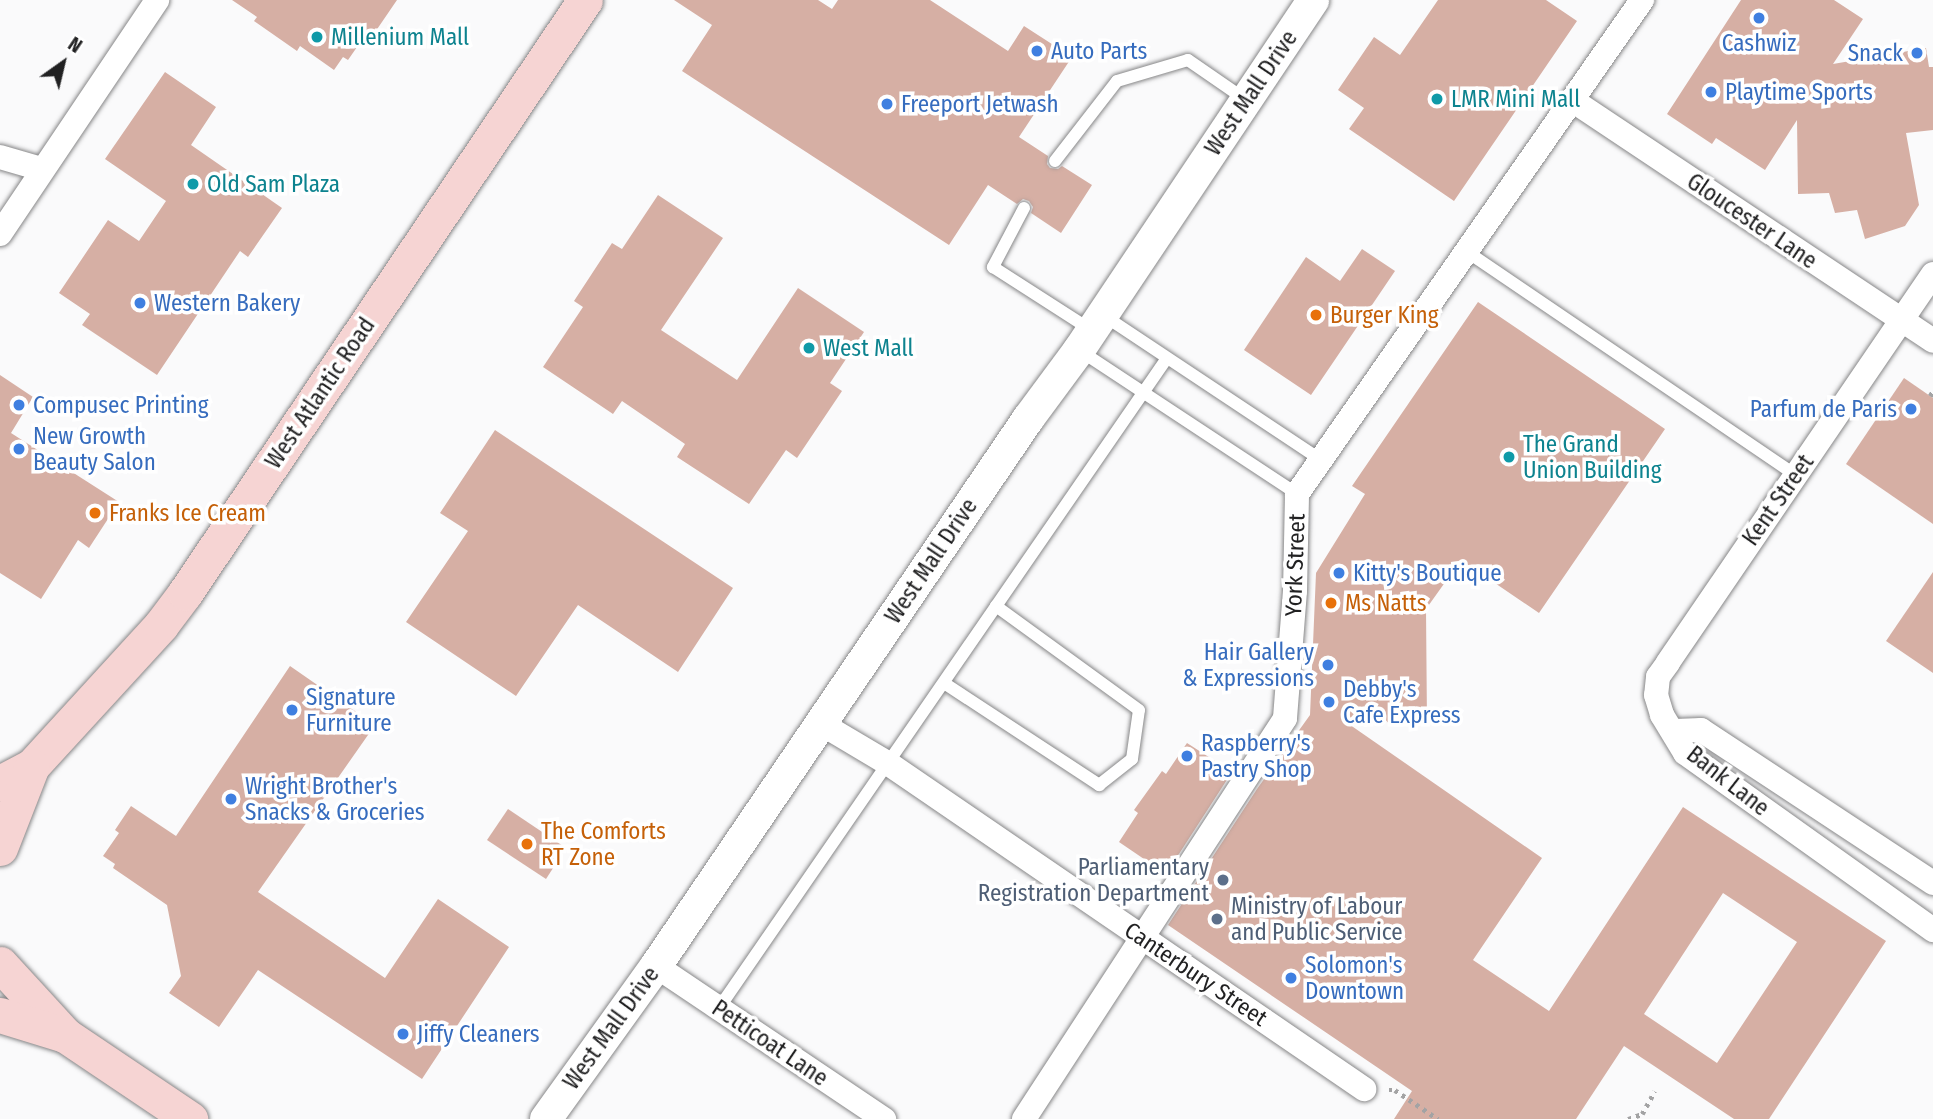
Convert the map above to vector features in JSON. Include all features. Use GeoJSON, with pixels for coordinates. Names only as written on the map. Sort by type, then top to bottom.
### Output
{"type":"FeatureCollection","features":[{"type":"Feature","properties":{"kind":"main road","name":"West Atlantic Road"},"geometry":{"type":"LineString","coordinates":[[0,783],[32,766],[161,625],[185,593],[585,0]]}},
{"type":"Feature","properties":{"kind":"main road","name":"West Atlantic Road"},"geometry":{"type":"LineString","coordinates":[[0,848],[32,766]]}},
{"type":"Feature","properties":{"kind":"main road"},"geometry":{"type":"LineString","coordinates":[[0,964],[65,1035],[190,1119]]}},
{"type":"Feature","properties":{"kind":"main road"},"geometry":{"type":"LineString","coordinates":[[0,1015],[65,1035]]}},
{"type":"Feature","properties":{"kind":"street"},"geometry":{"type":"LineString","coordinates":[[0,234],[41,169],[157,0]]}},
{"type":"Feature","properties":{"kind":"street","name":"West Mall Drive"},"geometry":{"type":"LineString","coordinates":[[546,1119],[656,966],[1028,419],[1091,332],[1313,0]]}},
{"type":"Feature","properties":{"kind":"street","name":"York Street"},"geometry":{"type":"LineString","coordinates":[[1024,1119],[1285,718],[1295,591],[1297,494],[1642,0]]}},
{"type":"Feature","properties":{"kind":"street","name":"Gloucester Lane"},"geometry":{"type":"LineString","coordinates":[[1572,100],[1933,341]]}},
{"type":"Feature","properties":{"kind":"street"},"geometry":{"type":"LineString","coordinates":[[0,157],[41,169]]}},
{"type":"Feature","properties":{"kind":"street","name":"Kent Street"},"geometry":{"type":"LineString","coordinates":[[1675,731],[1657,705],[1658,677],[1933,274]]}},
{"type":"Feature","properties":{"kind":"street","name":"Canterbury Street"},"geometry":{"type":"LineString","coordinates":[[820,723],[889,764],[1364,1089]]}},
{"type":"Feature","properties":{"kind":"street","name":"Bank Lane"},"geometry":{"type":"LineString","coordinates":[[1933,883],[1701,730],[1675,731],[1685,753],[1933,929]]}},
{"type":"Feature","properties":{"kind":"street","name":"Petticoat Lane"},"geometry":{"type":"LineString","coordinates":[[656,966],[884,1119]]}},
{"type":"Feature","properties":{"kind":"lane"},"geometry":{"type":"LineString","coordinates":[[1055,161],[1117,81],[1188,60],[1246,100]]}},
{"type":"Feature","properties":{"kind":"lane"},"geometry":{"type":"LineString","coordinates":[[1024,208],[993,267],[1091,332],[1167,358],[1320,459]]}},
{"type":"Feature","properties":{"kind":"lane"},"geometry":{"type":"LineString","coordinates":[[1466,251],[1795,475]]}},
{"type":"Feature","properties":{"kind":"lane"},"geometry":{"type":"LineString","coordinates":[[1091,332],[1145,393],[1297,494]]}},
{"type":"Feature","properties":{"kind":"lane"},"geometry":{"type":"LineString","coordinates":[[719,1008],[1167,358]]}},
{"type":"Feature","properties":{"kind":"lane"},"geometry":{"type":"LineString","coordinates":[[944,683],[1099,785],[1132,759],[1139,710],[996,606]]}},
{"type":"Feature","properties":{"kind":"path"},"geometry":{"type":"LineString","coordinates":[[1364,1089],[1395,1090],[1438,1119]]}},
{"type":"Feature","properties":{"kind":"path"},"geometry":{"type":"LineString","coordinates":[[1628,1119],[1642,1114],[1655,1091]]}},
{"type":"Feature","properties":{"kind":"building","name":"Millenium Mall"},"geometry":{"type":"Polygon","coordinates":[[[232,0],[397,0],[369,41],[364,37],[348,60],[343,57],[334,70],[300,46],[297,51],[254,21],[257,17],[232,0]]]}},
{"type":"Feature","properties":{"kind":"building","name":"Freeport Jetwash"},"geometry":{"type":"Polygon","coordinates":[[[674,0],[818,0],[832,9],[838,0],[930,0],[1008,51],[1024,26],[1072,57],[1019,137],[1048,156],[1047,164],[1050,168],[1058,169],[1062,166],[1092,185],[1061,233],[1031,213],[1033,207],[1029,201],[1023,199],[1017,204],[988,185],[949,245],[682,71],[712,25],[674,0]]]}},
{"type":"Feature","properties":{"kind":"building","name":"LMR Mini Mall"},"geometry":{"type":"Polygon","coordinates":[[[1438,0],[1546,0],[1577,21],[1454,201],[1349,129],[1364,108],[1338,90],[1374,37],[1400,55],[1438,0]]]}},
{"type":"Feature","properties":{"kind":"building"},"geometry":{"type":"Polygon","coordinates":[[[1741,0],[1834,0],[1863,19],[1833,64],[1926,48],[1929,67],[1933,67],[1933,130],[1906,133],[1919,205],[1905,226],[1865,239],[1857,210],[1835,213],[1829,193],[1798,194],[1797,120],[1765,170],[1716,138],[1712,144],[1667,114],[1741,0]]]}},
{"type":"Feature","properties":{"kind":"building"},"geometry":{"type":"Polygon","coordinates":[[[165,72],[216,107],[191,145],[282,208],[248,257],[240,251],[157,375],[82,325],[90,314],[59,293],[108,220],[139,241],[166,201],[105,159],[165,72]]]}},
{"type":"Feature","properties":{"kind":"building","name":"West Mall"},"geometry":{"type":"Polygon","coordinates":[[[658,195],[723,238],[661,330],[737,380],[798,288],[864,332],[830,383],[842,391],[797,458],[786,450],[749,504],[677,457],[685,444],[622,401],[613,414],[543,367],[583,307],[574,301],[612,243],[622,249],[658,195]]]}},
{"type":"Feature","properties":{"kind":"building","name":"Burger King"},"geometry":{"type":"Polygon","coordinates":[[[1362,249],[1395,271],[1311,395],[1244,350],[1306,257],[1340,281],[1362,249]]]}},
{"type":"Feature","properties":{"kind":"building"},"geometry":{"type":"Polygon","coordinates":[[[1478,302],[1665,429],[1539,613],[1461,560],[1426,609],[1427,724],[1343,720],[1542,858],[1473,960],[1549,1011],[1683,807],[1886,941],[1769,1119],[1734,1119],[1624,1046],[1576,1119],[1394,1119],[1412,1091],[1168,925],[1257,789],[1310,715],[1316,573],[1365,494],[1352,486],[1478,302]],[[1723,893],[1644,1014],[1717,1063],[1797,942],[1723,893]]]}},
{"type":"Feature","properties":{"kind":"building"},"geometry":{"type":"Polygon","coordinates":[[[0,375],[33,397],[11,433],[119,502],[89,548],[78,540],[41,599],[0,573],[0,375]]]}},
{"type":"Feature","properties":{"kind":"building"},"geometry":{"type":"Polygon","coordinates":[[[1904,378],[1933,398],[1933,524],[1846,464],[1904,378]]]}},
{"type":"Feature","properties":{"kind":"building"},"geometry":{"type":"Polygon","coordinates":[[[495,430],[733,588],[678,672],[578,605],[516,696],[406,622],[468,531],[440,513],[495,430]]]}},
{"type":"Feature","properties":{"kind":"building"},"geometry":{"type":"Polygon","coordinates":[[[1933,572],[1933,673],[1886,641],[1933,572]]]}},
{"type":"Feature","properties":{"kind":"building"},"geometry":{"type":"Polygon","coordinates":[[[290,666],[375,725],[258,892],[385,978],[438,899],[509,947],[422,1079],[258,970],[219,1027],[169,993],[181,976],[167,905],[113,868],[115,864],[103,856],[119,833],[115,830],[131,806],[176,836],[290,666]]]}},
{"type":"Feature","properties":{"kind":"building"},"geometry":{"type":"Polygon","coordinates":[[[1187,743],[1232,772],[1166,874],[1119,842],[1138,813],[1134,810],[1162,771],[1166,774],[1187,743]]]}},
{"type":"Feature","properties":{"kind":"building","name":"The Comforts RT Zone"},"geometry":{"type":"Polygon","coordinates":[[[508,809],[566,848],[546,879],[487,840],[508,809]]]}},
{"type":"Feature","properties":{"kind":"place","name":"Cashwiz"},"geometry":{"type":"Point","coordinates":[1759,18]}},
{"type":"Feature","properties":{"kind":"place","name":"Millenium Mall"},"geometry":{"type":"Point","coordinates":[317,37]}},
{"type":"Feature","properties":{"kind":"place","name":"Auto Parts"},"geometry":{"type":"Point","coordinates":[1037,51]}},
{"type":"Feature","properties":{"kind":"place","name":"Snack"},"geometry":{"type":"Point","coordinates":[1917,53]}},
{"type":"Feature","properties":{"kind":"place","name":"Playtime Sports"},"geometry":{"type":"Point","coordinates":[1711,92]}},
{"type":"Feature","properties":{"kind":"place","name":"LMR Mini Mall"},"geometry":{"type":"Point","coordinates":[1437,99]}},
{"type":"Feature","properties":{"kind":"place","name":"Freeport Jetwash"},"geometry":{"type":"Point","coordinates":[887,104]}},
{"type":"Feature","properties":{"kind":"place","name":"Old Sam Plaza"},"geometry":{"type":"Point","coordinates":[193,184]}},
{"type":"Feature","properties":{"kind":"place","name":"Western Bakery"},"geometry":{"type":"Point","coordinates":[140,303]}},
{"type":"Feature","properties":{"kind":"place","name":"Burger King"},"geometry":{"type":"Point","coordinates":[1316,315]}},
{"type":"Feature","properties":{"kind":"place","name":"West Mall"},"geometry":{"type":"Point","coordinates":[809,348]}},
{"type":"Feature","properties":{"kind":"place","name":"Compusec Printing"},"geometry":{"type":"Point","coordinates":[19,405]}},
{"type":"Feature","properties":{"kind":"place","name":"Parfum de Paris"},"geometry":{"type":"Point","coordinates":[1911,409]}},
{"type":"Feature","properties":{"kind":"place","name":"New Growth Beauty Salon"},"geometry":{"type":"Point","coordinates":[19,449]}},
{"type":"Feature","properties":{"kind":"place","name":"The Grand Union Building"},"geometry":{"type":"Point","coordinates":[1509,457]}},
{"type":"Feature","properties":{"kind":"place","name":"Franks Ice Cream"},"geometry":{"type":"Point","coordinates":[95,513]}},
{"type":"Feature","properties":{"kind":"place","name":"Kitty's Boutique"},"geometry":{"type":"Point","coordinates":[1339,573]}},
{"type":"Feature","properties":{"kind":"place","name":"Ms Natts"},"geometry":{"type":"Point","coordinates":[1331,603]}},
{"type":"Feature","properties":{"kind":"place","name":"Hair Gallery & Expressions"},"geometry":{"type":"Point","coordinates":[1328,665]}},
{"type":"Feature","properties":{"kind":"place","name":"Debby's Cafe Express"},"geometry":{"type":"Point","coordinates":[1329,702]}},
{"type":"Feature","properties":{"kind":"place","name":"Signature Furniture"},"geometry":{"type":"Point","coordinates":[292,710]}},
{"type":"Feature","properties":{"kind":"place","name":"Raspberry's Pastry Shop"},"geometry":{"type":"Point","coordinates":[1187,756]}},
{"type":"Feature","properties":{"kind":"place","name":"Wright Brother's Snacks & Groceries"},"geometry":{"type":"Point","coordinates":[231,799]}},
{"type":"Feature","properties":{"kind":"place","name":"The Comforts RT Zone"},"geometry":{"type":"Point","coordinates":[527,844]}},
{"type":"Feature","properties":{"kind":"place","name":"Parliamentary Registration Department"},"geometry":{"type":"Point","coordinates":[1223,880]}},
{"type":"Feature","properties":{"kind":"place","name":"Ministry of Labour and Public Service"},"geometry":{"type":"Point","coordinates":[1217,919]}},
{"type":"Feature","properties":{"kind":"place","name":"Solomon's Downtown"},"geometry":{"type":"Point","coordinates":[1291,978]}},
{"type":"Feature","properties":{"kind":"place","name":"Jiffy Cleaners"},"geometry":{"type":"Point","coordinates":[403,1034]}}]}
